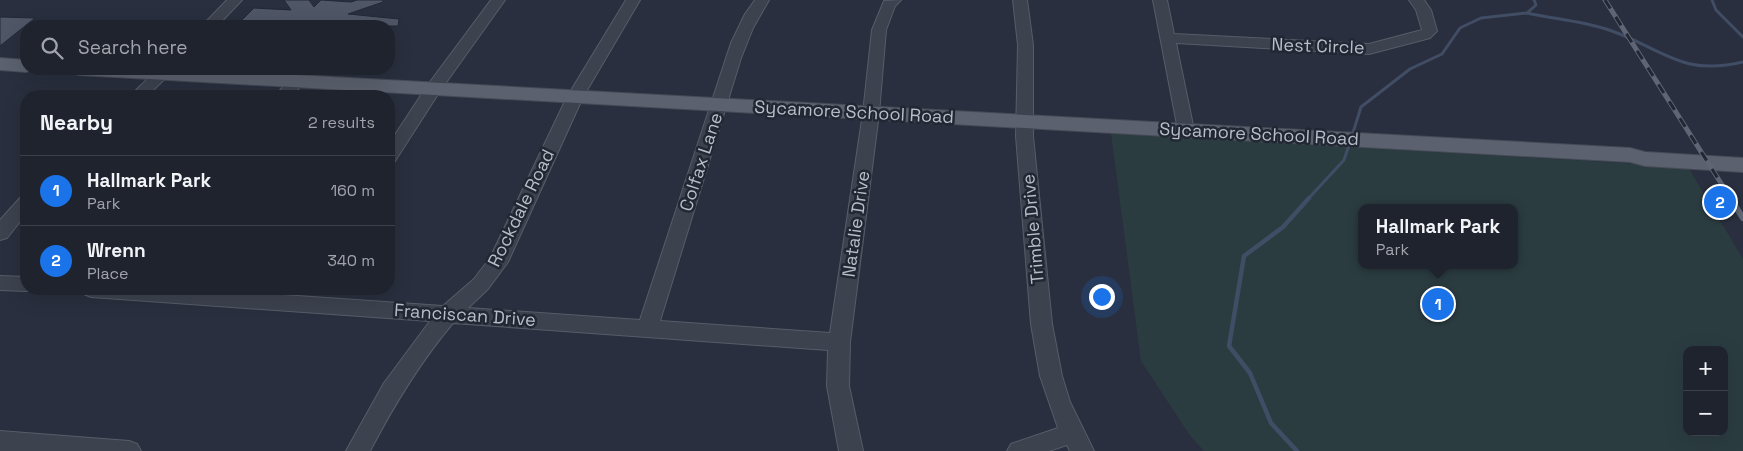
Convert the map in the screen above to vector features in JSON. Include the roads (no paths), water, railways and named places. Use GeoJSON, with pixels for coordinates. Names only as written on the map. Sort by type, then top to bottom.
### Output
{"type":"FeatureCollection","features":[{"type":"Feature","properties":{"kind":"main road"},"geometry":{"type":"LineString","coordinates":[[0,64],[20,66]]}},
{"type":"Feature","properties":{"kind":"main road","name":"Sycamore School Road"},"geometry":{"type":"LineString","coordinates":[[192,75],[289,89],[434,89],[1630,155],[1645,159],[1743,165]]}},
{"type":"Feature","properties":{"kind":"main road","name":"Sycamore School Road"},"geometry":{"type":"LineString","coordinates":[[1630,155],[1640,150],[1743,157]]}},
{"type":"Feature","properties":{"kind":"street"},"geometry":{"type":"LineString","coordinates":[[215,20],[236,0]]}},
{"type":"Feature","properties":{"kind":"street"},"geometry":{"type":"LineString","coordinates":[[395,148],[434,89],[498,0]]}},
{"type":"Feature","properties":{"kind":"street","name":"Rockdale Road"},"geometry":{"type":"LineString","coordinates":[[358,451],[392,389],[426,340],[448,314],[481,284],[498,262],[574,97],[633,0]]}},
{"type":"Feature","properties":{"kind":"street","name":"Colfax Lane"},"geometry":{"type":"LineString","coordinates":[[648,328],[720,105],[737,44],[755,9],[762,0]]}},
{"type":"Feature","properties":{"kind":"street","name":"Natalie Drive"},"geometry":{"type":"LineString","coordinates":[[850,451],[838,386],[839,342],[871,113],[879,30],[888,4],[894,0]]}},
{"type":"Feature","properties":{"kind":"street","name":"Trimble Drive"},"geometry":{"type":"LineString","coordinates":[[1020,0],[1024,28],[1024,121],[1043,340],[1052,386],[1077,442]]}},
{"type":"Feature","properties":{"kind":"street"},"geometry":{"type":"LineString","coordinates":[[1160,0],[1186,130]]}},
{"type":"Feature","properties":{"kind":"street","name":"Nest Circle"},"geometry":{"type":"LineString","coordinates":[[1168,38],[1369,49],[1430,31],[1421,4],[1416,0]]}},
{"type":"Feature","properties":{"kind":"street"},"geometry":{"type":"LineString","coordinates":[[144,90],[160,75]]}},
{"type":"Feature","properties":{"kind":"street"},"geometry":{"type":"LineString","coordinates":[[0,232],[20,209]]}},
{"type":"Feature","properties":{"kind":"street"},"geometry":{"type":"LineString","coordinates":[[0,282],[20,284]]}},
{"type":"Feature","properties":{"kind":"street","name":"Franciscan Drive"},"geometry":{"type":"LineString","coordinates":[[267,295],[297,296],[448,314],[839,342]]}},
{"type":"Feature","properties":{"kind":"street"},"geometry":{"type":"LineString","coordinates":[[0,441],[129,451]]}},
{"type":"Feature","properties":{"kind":"street"},"geometry":{"type":"LineString","coordinates":[[1019,451],[1077,442]]}},
{"type":"Feature","properties":{"kind":"waterway"},"geometry":{"type":"LineString","coordinates":[[1527,13],[1536,5],[1534,0]]}},
{"type":"Feature","properties":{"kind":"waterway"},"geometry":{"type":"LineString","coordinates":[[1712,0],[1716,10],[1743,37]]}},
{"type":"Feature","properties":{"kind":"waterway"},"geometry":{"type":"LineString","coordinates":[[1352,136],[1361,107],[1410,69],[1442,54],[1460,28],[1481,18],[1527,13]]}},
{"type":"Feature","properties":{"kind":"waterway"},"geometry":{"type":"LineString","coordinates":[[1527,13],[1579,22],[1609,30],[1687,63],[1703,66],[1722,66],[1743,62]]}},
{"type":"Feature","properties":{"kind":"waterway"},"geometry":{"type":"LineString","coordinates":[[1308,199],[1344,160],[1350,142]]}},
{"type":"Feature","properties":{"kind":"waterway"},"geometry":{"type":"LineString","coordinates":[[1297,451],[1271,423],[1250,373],[1229,346],[1244,256],[1283,227],[1309,198]]}},
{"type":"Feature","properties":{"kind":"railway"},"geometry":{"type":"LineString","coordinates":[[1605,0],[1731,199]]}},
{"type":"Feature","properties":{"kind":"railway"},"geometry":{"type":"LineString","coordinates":[[1730,198],[1743,218]]}},
{"type":"Feature","properties":{"kind":"place","name":"Wrenn"},"geometry":{"type":"Point","coordinates":[1720,202]}},
{"type":"Feature","properties":{"kind":"place","name":"Hallmark Park"},"geometry":{"type":"Point","coordinates":[1438,304]}}]}
